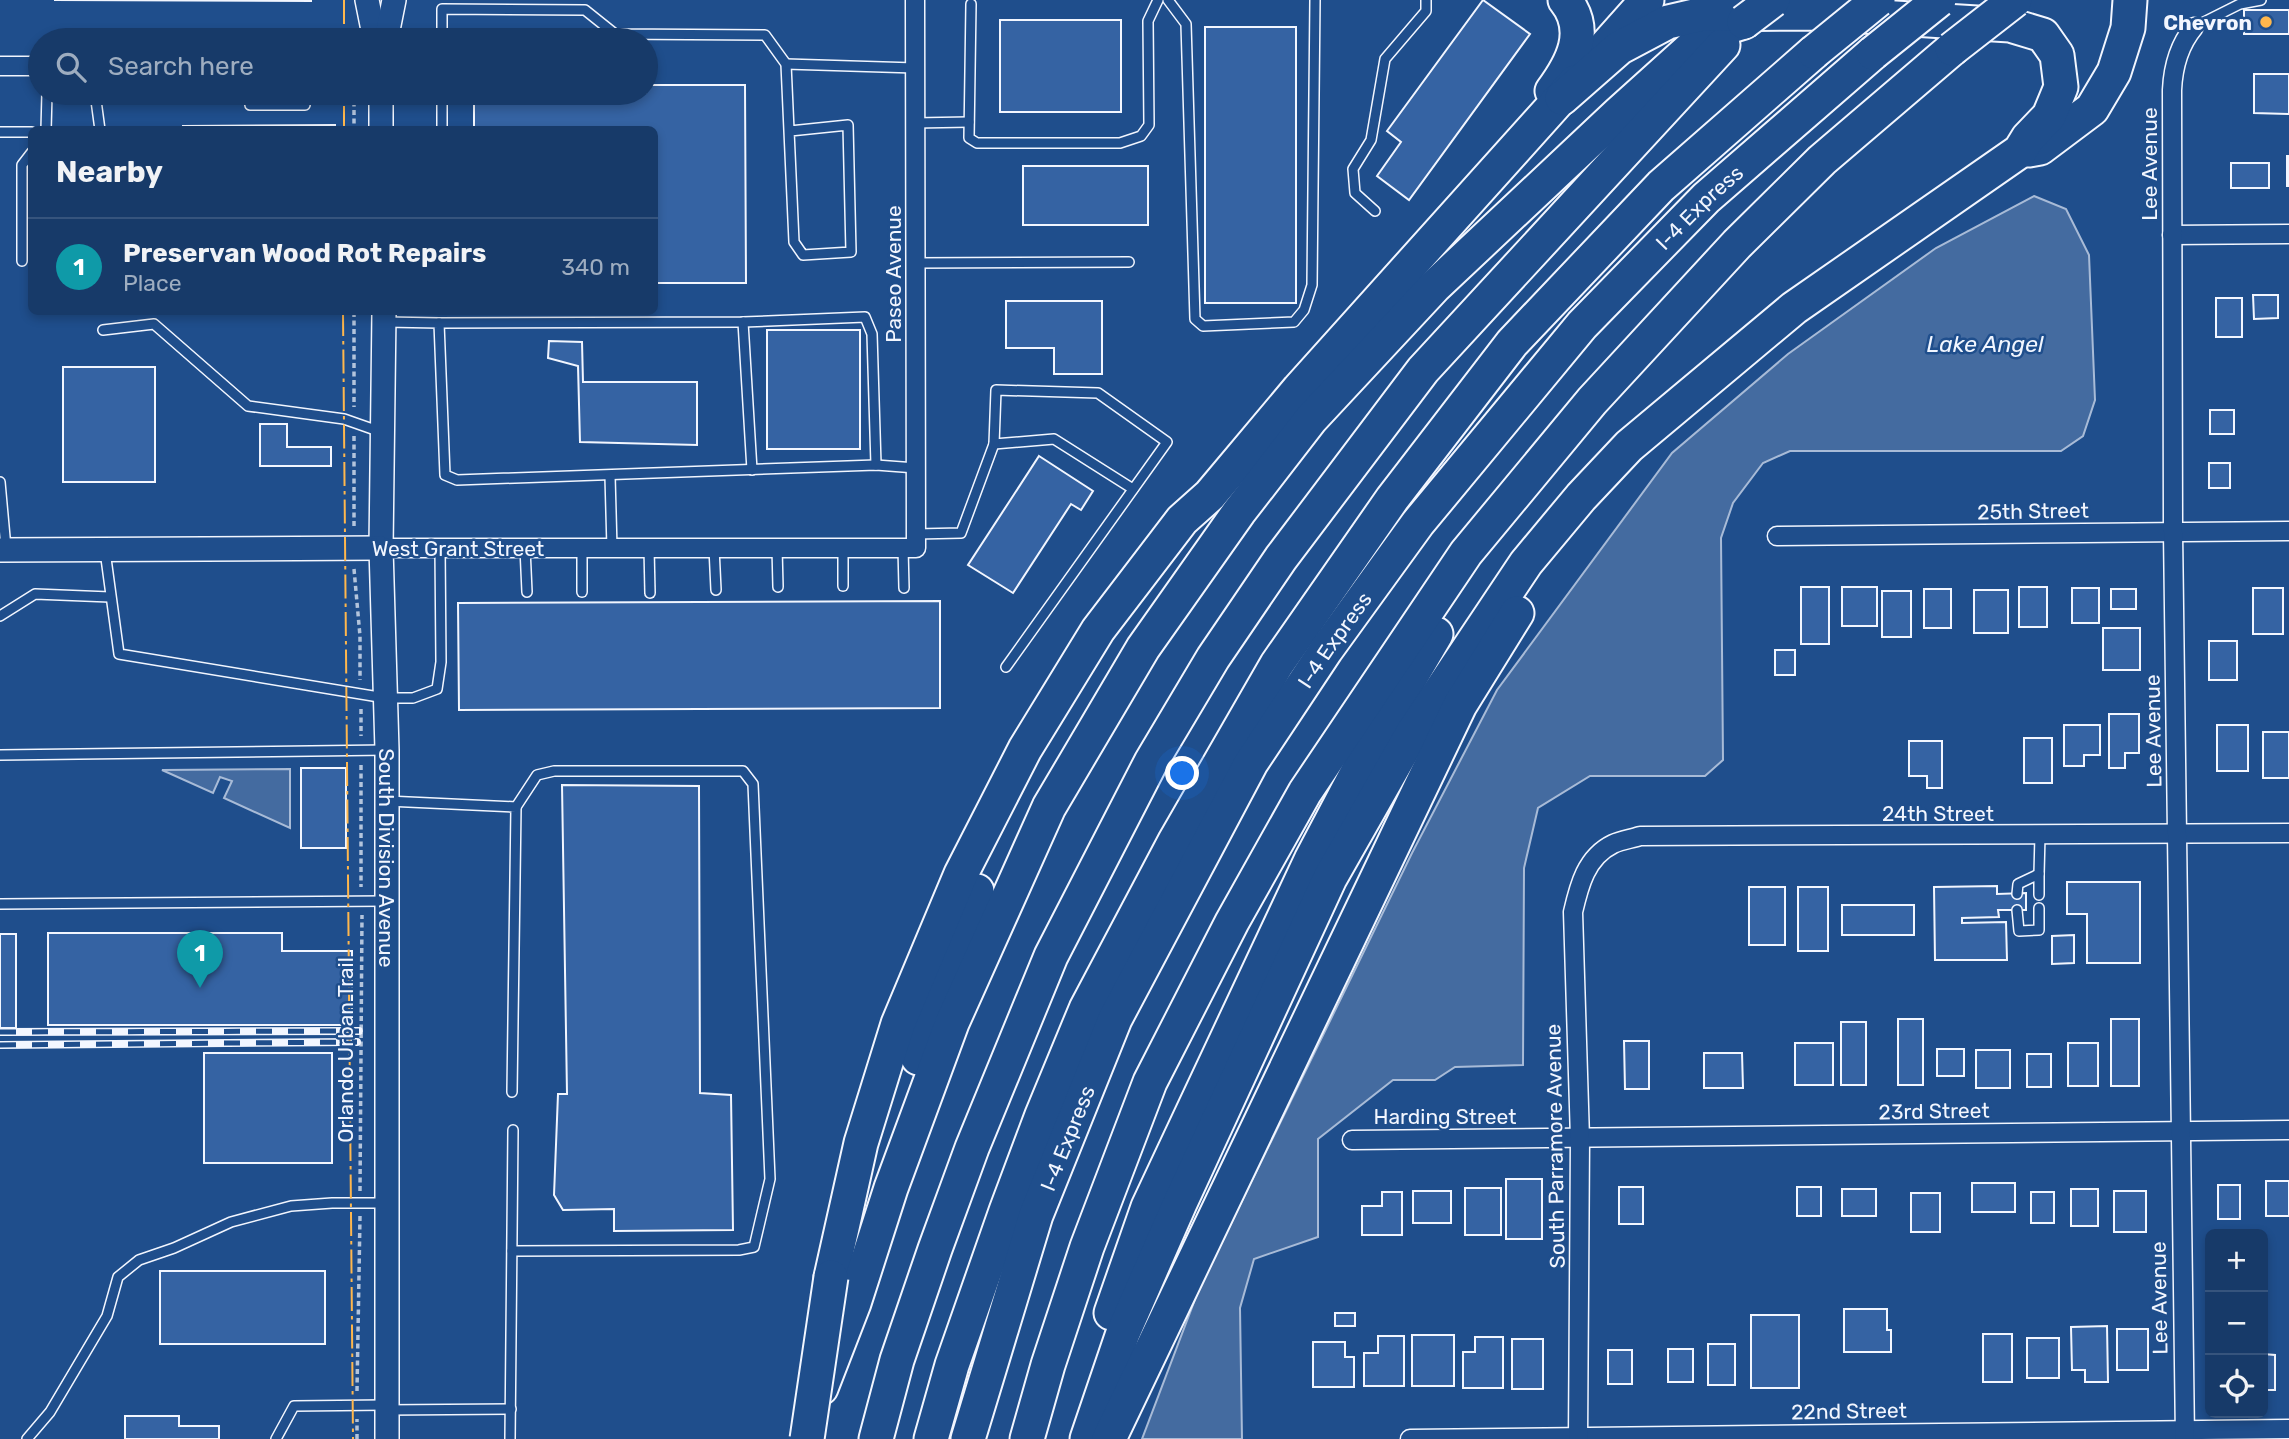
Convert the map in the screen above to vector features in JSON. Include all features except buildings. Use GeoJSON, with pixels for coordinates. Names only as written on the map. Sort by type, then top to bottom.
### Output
{"type":"FeatureCollection","features":[{"type":"Feature","properties":{"kind":"highway"},"geometry":{"type":"LineString","coordinates":[[1460,209],[1571,63],[1578,43],[1577,25],[1565,0]]}},
{"type":"Feature","properties":{"kind":"highway"},"geometry":{"type":"LineString","coordinates":[[806,1439],[831,1277],[860,1143],[879,1080],[898,1024],[961,874],[1026,749],[1098,629],[1182,520],[1210,495],[1299,389],[1647,0]]}},
{"type":"Feature","properties":{"kind":"highway"},"geometry":{"type":"LineString","coordinates":[[876,1439],[897,1360],[935,1249],[972,1148],[1042,979],[1096,866],[1151,762],[1213,658],[1281,558],[1423,370],[1744,22],[1773,0]]}},
{"type":"Feature","properties":{"kind":"highway","name":"I-4 Express"},"geometry":{"type":"LineString","coordinates":[[931,1439],[952,1365],[1006,1211],[1086,1009],[1175,841],[1277,664],[1392,499],[1512,343],[1661,186],[1814,52],[1878,0]]}},
{"type":"Feature","properties":{"kind":"highway","name":"I-4 Express"},"geometry":{"type":"LineString","coordinates":[[968,1439],[1037,1214],[1115,1019],[1259,752],[1326,650],[1418,523],[1582,325],[1706,198],[1873,53],[1939,0]]}},
{"type":"Feature","properties":{"kind":"highway"},"geometry":{"type":"LineString","coordinates":[[1027,1439],[1083,1260],[1150,1082],[1232,922],[1305,792],[1466,553],[1592,401],[1737,244],[1822,160],[1952,49],[2015,0]]}},
{"type":"Feature","properties":{"kind":"highway"},"geometry":{"type":"LineString","coordinates":[[2020,151],[2040,148],[2092,109],[2115,72],[2129,14],[2146,0]]}},
{"type":"Feature","properties":{"kind":"highway"},"geometry":{"type":"LineString","coordinates":[[1086,1439],[1123,1333],[1330,878],[1385,779],[1491,613],[1527,563],[1581,496],[1629,446],[1794,308],[2020,151],[2028,138],[2049,116],[2061,87],[2057,55],[2043,35],[2010,25],[1948,19],[1814,13],[1703,13],[1668,22],[1619,48],[1562,98]]}},
{"type":"Feature","properties":{"kind":"highway"},"geometry":{"type":"LineString","coordinates":[[806,1439],[819,1394],[855,1303],[891,1188],[952,1023],[1049,807],[1143,648],[1239,512],[1311,419],[1435,286],[1708,33],[1744,22]]}},
{"type":"Feature","properties":{"kind":"highway"},"geometry":{"type":"LineString","coordinates":[[1109,1439],[1460,705],[1543,572],[1732,362]]}},
{"type":"Feature","properties":{"kind":"highway"},"geometry":{"type":"LineString","coordinates":[[891,1188],[920,1048],[984,874],[1095,663],[1126,615],[1193,526],[1210,495]]}},
{"type":"Feature","properties":{"kind":"highway"},"geometry":{"type":"LineString","coordinates":[[1086,1439],[1099,1353],[1127,1264],[1149,1207],[1311,860],[1377,735],[1447,615],[1466,553]]}},
{"type":"Feature","properties":{"kind":"highway"},"geometry":{"type":"LineString","coordinates":[[820,1439],[833,1398],[855,1303]]}},
{"type":"Feature","properties":{"kind":"street"},"geometry":{"type":"LineString","coordinates":[[367,0],[373,28]]}},
{"type":"Feature","properties":{"kind":"street"},"geometry":{"type":"LineString","coordinates":[[388,28],[394,0]]}},
{"type":"Feature","properties":{"kind":"street","name":"Paseo Avenue"},"geometry":{"type":"LineString","coordinates":[[912,543],[916,468],[915,0]]}},
{"type":"Feature","properties":{"kind":"street","name":"Lee Avenue"},"geometry":{"type":"LineString","coordinates":[[2185,1434],[2173,532],[2172,80],[2181,47],[2194,27]]}},
{"type":"Feature","properties":{"kind":"street"},"geometry":{"type":"LineString","coordinates":[[0,66],[28,66]]}},
{"type":"Feature","properties":{"kind":"street"},"geometry":{"type":"LineString","coordinates":[[381,105],[381,126]]}},
{"type":"Feature","properties":{"kind":"street"},"geometry":{"type":"LineString","coordinates":[[2172,235],[2289,234]]}},
{"type":"Feature","properties":{"kind":"street","name":"South Division Avenue"},"geometry":{"type":"LineString","coordinates":[[384,317],[381,548],[387,750],[387,1439]]}},
{"type":"Feature","properties":{"kind":"street","name":"25th Street"},"geometry":{"type":"LineString","coordinates":[[1777,536],[2289,531]]}},
{"type":"Feature","properties":{"kind":"street","name":"West Grant Street"},"geometry":{"type":"LineString","coordinates":[[3,550],[842,548],[912,543]]}},
{"type":"Feature","properties":{"kind":"street","name":"24th Street"},"geometry":{"type":"LineString","coordinates":[[1595,859],[1612,844],[1640,836],[2289,833]]}},
{"type":"Feature","properties":{"kind":"street","name":"South Parramore Avenue"},"geometry":{"type":"LineString","coordinates":[[1578,1438],[1580,1139],[1573,912],[1581,878],[1595,859]]}},
{"type":"Feature","properties":{"kind":"street","name":"23rd Street"},"geometry":{"type":"LineString","coordinates":[[1580,1139],[2289,1130]]}},
{"type":"Feature","properties":{"kind":"street","name":"Harding Street"},"geometry":{"type":"LineString","coordinates":[[1352,1140],[1580,1139]]}},
{"type":"Feature","properties":{"kind":"street","name":"22nd Street"},"geometry":{"type":"LineString","coordinates":[[1410,1439],[2185,1434],[2289,1429]]}},
{"type":"Feature","properties":{"kind":"lane"},"geometry":{"type":"LineString","coordinates":[[971,4],[969,138],[977,143],[1120,143],[1141,136],[1149,125],[1148,21],[1158,0]]}},
{"type":"Feature","properties":{"kind":"lane"},"geometry":{"type":"LineString","coordinates":[[1168,0],[1186,24],[1195,319],[1203,326],[1294,322],[1304,310],[1312,285],[1315,0]]}},
{"type":"Feature","properties":{"kind":"lane"},"geometry":{"type":"LineString","coordinates":[[1375,211],[1355,193],[1353,169],[1371,140],[1385,59],[1426,10],[1426,0]]}},
{"type":"Feature","properties":{"kind":"lane"},"geometry":{"type":"LineString","coordinates":[[2194,27],[2240,4],[2261,0]]}},
{"type":"Feature","properties":{"kind":"lane"},"geometry":{"type":"LineString","coordinates":[[442,28],[442,9],[585,10],[603,28]]}},
{"type":"Feature","properties":{"kind":"lane"},"geometry":{"type":"LineString","coordinates":[[658,36],[765,35],[786,64],[794,242],[803,254],[851,252],[848,125],[790,131]]}},
{"type":"Feature","properties":{"kind":"lane"},"geometry":{"type":"LineString","coordinates":[[786,64],[915,68]]}},
{"type":"Feature","properties":{"kind":"lane"},"geometry":{"type":"LineString","coordinates":[[46,126],[47,105]]}},
{"type":"Feature","properties":{"kind":"lane"},"geometry":{"type":"LineString","coordinates":[[96,105],[99,126]]}},
{"type":"Feature","properties":{"kind":"lane"},"geometry":{"type":"LineString","coordinates":[[250,105],[305,105]]}},
{"type":"Feature","properties":{"kind":"lane"},"geometry":{"type":"LineString","coordinates":[[442,105],[442,126]]}},
{"type":"Feature","properties":{"kind":"lane"},"geometry":{"type":"LineString","coordinates":[[915,123],[969,122]]}},
{"type":"Feature","properties":{"kind":"lane"},"geometry":{"type":"LineString","coordinates":[[0,132],[28,132]]}},
{"type":"Feature","properties":{"kind":"lane"},"geometry":{"type":"LineString","coordinates":[[22,261],[22,165],[28,157]]}},
{"type":"Feature","properties":{"kind":"lane"},"geometry":{"type":"LineString","coordinates":[[915,263],[1129,262]]}},
{"type":"Feature","properties":{"kind":"lane"},"geometry":{"type":"LineString","coordinates":[[384,317],[439,323],[743,322],[865,317],[873,334],[876,465]]}},
{"type":"Feature","properties":{"kind":"lane"},"geometry":{"type":"LineString","coordinates":[[743,322],[752,470]]}},
{"type":"Feature","properties":{"kind":"lane"},"geometry":{"type":"LineString","coordinates":[[439,323],[445,475],[457,480],[876,465],[916,468]]}},
{"type":"Feature","properties":{"kind":"lane"},"geometry":{"type":"LineString","coordinates":[[103,330],[154,324],[248,406],[344,419],[383,433]]}},
{"type":"Feature","properties":{"kind":"lane"},"geometry":{"type":"LineString","coordinates":[[904,588],[912,543],[961,533],[994,444],[996,390],[1098,393],[1167,442],[1006,667]]}},
{"type":"Feature","properties":{"kind":"lane"},"geometry":{"type":"LineString","coordinates":[[994,444],[1054,439],[1133,489]]}},
{"type":"Feature","properties":{"kind":"lane"},"geometry":{"type":"LineString","coordinates":[[610,476],[612,548]]}},
{"type":"Feature","properties":{"kind":"lane"},"geometry":{"type":"LineString","coordinates":[[0,482],[3,550]]}},
{"type":"Feature","properties":{"kind":"lane"},"geometry":{"type":"LineString","coordinates":[[105,549],[119,654],[385,698],[413,698],[437,689],[441,662],[440,548]]}},
{"type":"Feature","properties":{"kind":"lane"},"geometry":{"type":"LineString","coordinates":[[525,548],[527,592]]}},
{"type":"Feature","properties":{"kind":"lane"},"geometry":{"type":"LineString","coordinates":[[582,548],[582,592]]}},
{"type":"Feature","properties":{"kind":"lane"},"geometry":{"type":"LineString","coordinates":[[649,548],[650,593]]}},
{"type":"Feature","properties":{"kind":"lane"},"geometry":{"type":"LineString","coordinates":[[714,548],[716,590]]}},
{"type":"Feature","properties":{"kind":"lane"},"geometry":{"type":"LineString","coordinates":[[777,548],[778,587]]}},
{"type":"Feature","properties":{"kind":"lane"},"geometry":{"type":"LineString","coordinates":[[842,548],[843,586]]}},
{"type":"Feature","properties":{"kind":"lane"},"geometry":{"type":"LineString","coordinates":[[0,616],[35,594],[110,597]]}},
{"type":"Feature","properties":{"kind":"lane"},"geometry":{"type":"LineString","coordinates":[[0,755],[387,750]]}},
{"type":"Feature","properties":{"kind":"lane"},"geometry":{"type":"LineString","coordinates":[[512,1093],[516,807],[537,775],[554,771],[743,771],[753,784],[770,1179],[754,1247],[739,1250],[512,1251]]}},
{"type":"Feature","properties":{"kind":"lane"},"geometry":{"type":"LineString","coordinates":[[387,801],[516,807]]}},
{"type":"Feature","properties":{"kind":"lane"},"geometry":{"type":"LineString","coordinates":[[2039,895],[2040,835]]}},
{"type":"Feature","properties":{"kind":"lane"},"geometry":{"type":"LineString","coordinates":[[2017,894],[2018,884],[2039,874]]}},
{"type":"Feature","properties":{"kind":"lane"},"geometry":{"type":"LineString","coordinates":[[0,904],[387,901]]}},
{"type":"Feature","properties":{"kind":"lane"},"geometry":{"type":"LineString","coordinates":[[2017,910],[2019,931],[2039,930],[2039,908]]}},
{"type":"Feature","properties":{"kind":"lane"},"geometry":{"type":"LineString","coordinates":[[510,1439],[513,1130]]}},
{"type":"Feature","properties":{"kind":"lane"},"geometry":{"type":"LineString","coordinates":[[27,1439],[50,1412],[107,1316],[118,1278],[139,1260],[231,1223],[291,1206],[387,1203]]}},
{"type":"Feature","properties":{"kind":"lane"},"geometry":{"type":"LineString","coordinates":[[276,1439],[294,1406],[511,1409]]}},
{"type":"Feature","properties":{"kind":"path"},"geometry":{"type":"LineString","coordinates":[[354,105],[354,126]]}},
{"type":"Feature","properties":{"kind":"path"},"geometry":{"type":"LineString","coordinates":[[354,315],[354,402]]}},
{"type":"Feature","properties":{"kind":"path"},"geometry":{"type":"LineString","coordinates":[[354,431],[354,531]]}},
{"type":"Feature","properties":{"kind":"path"},"geometry":{"type":"LineString","coordinates":[[354,575],[360,636],[360,678]]}},
{"type":"Feature","properties":{"kind":"path"},"geometry":{"type":"LineString","coordinates":[[361,706],[361,737]]}},
{"type":"Feature","properties":{"kind":"path"},"geometry":{"type":"LineString","coordinates":[[361,771],[361,877]]}},
{"type":"Feature","properties":{"kind":"path","name":"Orlando Urban Trail"},"geometry":{"type":"LineString","coordinates":[[360,1183],[362,917]]}},
{"type":"Feature","properties":{"kind":"path"},"geometry":{"type":"LineString","coordinates":[[358,1390],[360,1217]]}},
{"type":"Feature","properties":{"kind":"path"},"geometry":{"type":"LineString","coordinates":[[357,1420],[357,1439]]}},
{"type":"Feature","properties":{"kind":"water","name":"Lake Angel"},"geometry":{"type":"Polygon","coordinates":[[[2034,196],[2066,209],[2089,255],[2095,400],[2083,436],[2061,451],[1790,451],[1763,463],[1733,503],[1721,538],[1723,760],[1705,776],[1590,776],[1538,808],[1524,868],[1523,1065],[1455,1067],[1435,1080],[1393,1080],[1318,1139],[1318,1237],[1254,1259],[1240,1308],[1242,1439],[1142,1439],[1199,1289],[1412,853],[1497,690],[1672,453],[1788,354],[1936,248],[2034,196]]]}},
{"type":"Feature","properties":{"kind":"water"},"geometry":{"type":"Polygon","coordinates":[[[290,769],[290,828],[224,798],[232,781],[220,777],[213,793],[162,770],[290,769]]]}},
{"type":"Feature","properties":{"kind":"railway"},"geometry":{"type":"LineString","coordinates":[[0,1032],[359,1031]]}},
{"type":"Feature","properties":{"kind":"railway"},"geometry":{"type":"LineString","coordinates":[[0,1045],[357,1042]]}},
{"type":"Feature","properties":{"kind":"power"},"geometry":{"type":"LineString","coordinates":[[344,0],[344,28]]}},
{"type":"Feature","properties":{"kind":"power"},"geometry":{"type":"LineString","coordinates":[[344,105],[344,126]]}},
{"type":"Feature","properties":{"kind":"power"},"geometry":{"type":"LineString","coordinates":[[343,315],[353,1439]]}},
{"type":"Feature","properties":{"kind":"place","name":"Chevron"},"geometry":{"type":"Point","coordinates":[2266,22]}},
{"type":"Feature","properties":{"kind":"place","name":"Preservan Wood Rot Repairs"},"geometry":{"type":"Point","coordinates":[200,988]}}]}
